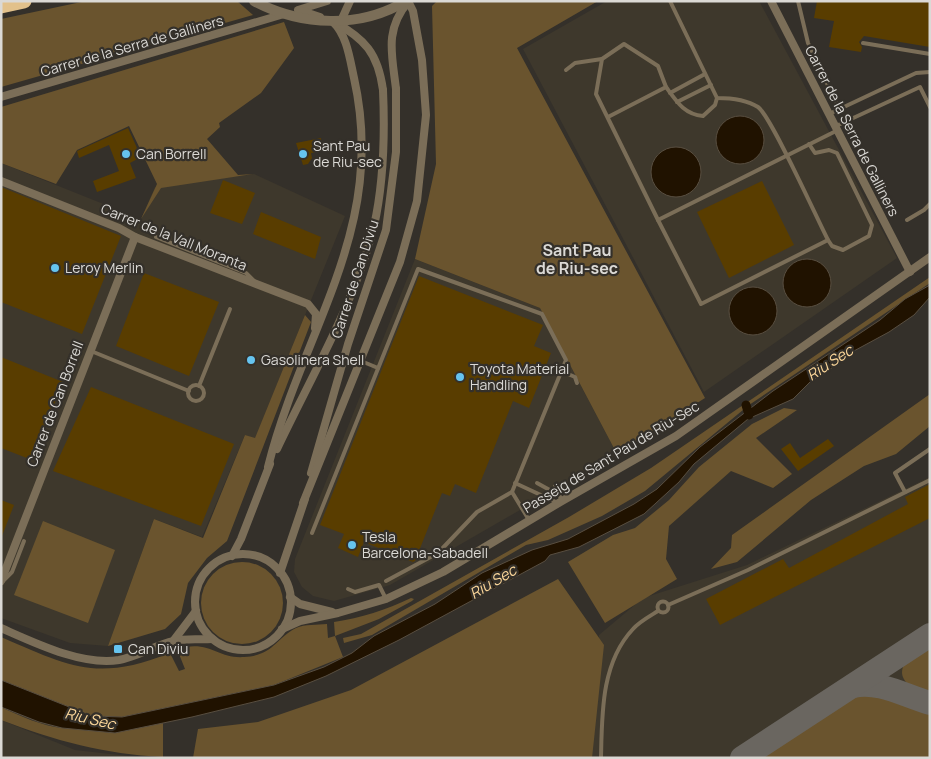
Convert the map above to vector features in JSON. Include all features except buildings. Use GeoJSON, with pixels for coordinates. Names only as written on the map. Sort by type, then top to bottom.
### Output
{"type":"FeatureCollection","features":[{"type":"Feature","properties":{"kind":"highway"},"geometry":{"type":"LineString","coordinates":[[1,6],[24,1]]}},
{"type":"Feature","properties":{"kind":"street"},"geometry":{"type":"LineString","coordinates":[[254,1],[285,14],[336,24],[380,13],[408,1]]}},
{"type":"Feature","properties":{"kind":"street","name":"Carrer de la Serra de Galliners"},"geometry":{"type":"LineString","coordinates":[[1,97],[327,1]]}},
{"type":"Feature","properties":{"kind":"street"},"geometry":{"type":"LineString","coordinates":[[336,24],[350,1]]}},
{"type":"Feature","properties":{"kind":"street","name":"Carrer de Can Diviu"},"geometry":{"type":"LineString","coordinates":[[280,573],[303,503],[348,344],[386,230],[396,152],[396,89],[391,36],[397,17],[408,1],[413,11]]}},
{"type":"Feature","properties":{"kind":"street","name":"Carrer de Can Diviu"},"geometry":{"type":"LineString","coordinates":[[303,503],[400,262],[410,230],[421,177],[426,115],[425,87],[413,11],[414,1]]}},
{"type":"Feature","properties":{"kind":"street","name":"Carrer de la Serra de Galliners"},"geometry":{"type":"LineString","coordinates":[[771,1],[910,272]]}},
{"type":"Feature","properties":{"kind":"street","name":"Carrer de Can Diviu"},"geometry":{"type":"LineString","coordinates":[[268,467],[334,335],[364,261],[374,225],[384,156],[383,90],[380,71],[372,52],[354,33],[333,22],[298,10]]}},
{"type":"Feature","properties":{"kind":"street","name":"Carrer de Can Diviu"},"geometry":{"type":"LineString","coordinates":[[232,556],[241,539],[268,467],[289,402],[345,258],[358,205],[362,135],[358,98],[350,61],[336,24]]}},
{"type":"Feature","properties":{"kind":"street","name":"Carrer de la Vall Moranta"},"geometry":{"type":"LineString","coordinates":[[1,181],[119,228],[134,237],[308,304],[316,314],[315,333]]}},
{"type":"Feature","properties":{"kind":"street","name":"Carrer de Can Borrell"},"geometry":{"type":"LineString","coordinates":[[1,582],[134,237]]}},
{"type":"Feature","properties":{"kind":"street","name":"Passeig de Sant Pau de Riu-Sec"},"geometry":{"type":"LineString","coordinates":[[282,629],[300,621],[338,614],[386,599],[443,572],[529,520],[559,499],[676,436],[930,257]]}},
{"type":"Feature","properties":{"kind":"street"},"geometry":{"type":"LineString","coordinates":[[232,556],[256,557],[269,563],[280,573],[286,582],[290,597],[289,614],[282,629],[267,643],[247,650],[226,647],[212,639],[202,626],[196,611],[196,596],[203,577],[217,562],[232,556]]}},
{"type":"Feature","properties":{"kind":"street","name":"Passeig de Sant Pau de Riu-Sec"},"geometry":{"type":"LineString","coordinates":[[290,597],[300,604],[316,610],[338,614]]}},
{"type":"Feature","properties":{"kind":"street"},"geometry":{"type":"LineString","coordinates":[[174,640],[196,611]]}},
{"type":"Feature","properties":{"kind":"street"},"geometry":{"type":"LineString","coordinates":[[1,628],[79,658],[117,660],[142,654],[174,640],[212,639]]}},
{"type":"Feature","properties":{"kind":"lane"},"geometry":{"type":"LineString","coordinates":[[566,70],[575,63],[602,59],[624,44],[658,66],[666,87],[686,112],[702,116],[715,105],[717,98],[670,1]]}},
{"type":"Feature","properties":{"kind":"lane"},"geometry":{"type":"LineString","coordinates":[[798,1],[808,43],[839,109]]}},
{"type":"Feature","properties":{"kind":"lane"},"geometry":{"type":"LineString","coordinates":[[863,43],[930,54]]}},
{"type":"Feature","properties":{"kind":"lane"},"geometry":{"type":"LineString","coordinates":[[602,59],[596,94],[702,304],[828,240]]}},
{"type":"Feature","properties":{"kind":"lane"},"geometry":{"type":"LineString","coordinates":[[829,114],[916,72],[930,72]]}},
{"type":"Feature","properties":{"kind":"lane"},"geometry":{"type":"LineString","coordinates":[[670,93],[705,74]]}},
{"type":"Feature","properties":{"kind":"lane"},"geometry":{"type":"LineString","coordinates":[[677,102],[711,85]]}},
{"type":"Feature","properties":{"kind":"lane"},"geometry":{"type":"LineString","coordinates":[[608,117],[666,87]]}},
{"type":"Feature","properties":{"kind":"lane"},"geometry":{"type":"LineString","coordinates":[[658,220],[920,87],[930,108]]}},
{"type":"Feature","properties":{"kind":"lane"},"geometry":{"type":"LineString","coordinates":[[717,98],[737,99],[759,108],[786,156],[828,240],[832,246],[843,250],[869,236],[872,225],[837,153],[829,150],[815,153],[809,144]]}},
{"type":"Feature","properties":{"kind":"lane"},"geometry":{"type":"LineString","coordinates":[[907,220],[930,204]]}},
{"type":"Feature","properties":{"kind":"lane"},"geometry":{"type":"LineString","coordinates":[[156,237],[246,273],[258,285]]}},
{"type":"Feature","properties":{"kind":"lane"},"geometry":{"type":"LineString","coordinates":[[312,533],[418,269],[542,314],[566,360],[512,492],[477,512],[438,553],[386,581]]}},
{"type":"Feature","properties":{"kind":"lane"},"geometry":{"type":"LineString","coordinates":[[199,386],[230,309]]}},
{"type":"Feature","properties":{"kind":"lane"},"geometry":{"type":"LineString","coordinates":[[89,351],[188,391]]}},
{"type":"Feature","properties":{"kind":"lane"},"geometry":{"type":"LineString","coordinates":[[361,361],[378,368]]}},
{"type":"Feature","properties":{"kind":"lane"},"geometry":{"type":"LineString","coordinates":[[561,372],[574,377],[577,383]]}},
{"type":"Feature","properties":{"kind":"lane"},"geometry":{"type":"LineString","coordinates":[[188,391],[194,386],[199,386]]}},
{"type":"Feature","properties":{"kind":"lane"},"geometry":{"type":"LineString","coordinates":[[188,391],[190,398],[199,401],[204,392],[199,386]]}},
{"type":"Feature","properties":{"kind":"lane"},"geometry":{"type":"LineString","coordinates":[[905,492],[895,473],[930,449]]}},
{"type":"Feature","properties":{"kind":"lane"},"geometry":{"type":"LineString","coordinates":[[668,605],[748,570],[930,480]]}},
{"type":"Feature","properties":{"kind":"lane"},"geometry":{"type":"LineString","coordinates":[[515,483],[559,499]]}},
{"type":"Feature","properties":{"kind":"lane"},"geometry":{"type":"LineString","coordinates":[[537,483],[559,499]]}},
{"type":"Feature","properties":{"kind":"lane"},"geometry":{"type":"LineString","coordinates":[[554,486],[559,499]]}},
{"type":"Feature","properties":{"kind":"lane"},"geometry":{"type":"LineString","coordinates":[[512,492],[529,520]]}},
{"type":"Feature","properties":{"kind":"lane"},"geometry":{"type":"LineString","coordinates":[[1,582],[12,572],[24,541]]}},
{"type":"Feature","properties":{"kind":"lane"},"geometry":{"type":"LineString","coordinates":[[348,589],[355,592],[378,586],[386,599]]}},
{"type":"Feature","properties":{"kind":"lane"},"geometry":{"type":"LineString","coordinates":[[658,611],[657,605],[660,602],[668,605]]}},
{"type":"Feature","properties":{"kind":"lane"},"geometry":{"type":"LineString","coordinates":[[601,758],[608,676],[616,653],[633,628],[658,611],[666,612],[668,605]]}},
{"type":"Feature","properties":{"kind":"shaded area"},"geometry":{"type":"Polygon","coordinates":[[[86,1],[237,1],[253,15],[1,87],[1,19],[86,1]]]}},
{"type":"Feature","properties":{"kind":"shaded area"},"geometry":{"type":"Polygon","coordinates":[[[437,1],[598,1],[517,48],[705,398],[617,454],[540,308],[415,259],[436,164],[432,6],[437,1]]]}},
{"type":"Feature","properties":{"kind":"shaded area"},"geometry":{"type":"Polygon","coordinates":[[[607,1],[759,1],[897,258],[704,392],[523,49],[607,1]]]}},
{"type":"Feature","properties":{"kind":"shaded area"},"geometry":{"type":"Polygon","coordinates":[[[284,22],[294,48],[261,93],[219,123],[220,127],[207,139],[238,175],[253,174],[161,188],[141,219],[157,184],[129,126],[77,150],[56,184],[1,163],[1,107],[284,22]]]}},
{"type":"Feature","properties":{"kind":"shaded area"},"geometry":{"type":"Polygon","coordinates":[[[1,163],[141,219],[155,187],[254,174],[345,216],[255,439],[245,435],[202,537],[154,519],[108,646],[70,643],[1,618],[1,163]]]}},
{"type":"Feature","properties":{"kind":"shaded area"},"geometry":{"type":"Polygon","coordinates":[[[415,259],[540,308],[617,454],[390,585],[334,601],[313,596],[302,587],[294,572],[295,559],[415,259]]]}},
{"type":"Feature","properties":{"kind":"shaded area"},"geometry":{"type":"Polygon","coordinates":[[[930,277],[930,283],[749,405],[645,491],[602,516],[548,540],[526,545],[372,635],[344,643],[343,638],[361,634],[569,517],[651,468],[930,277]]]}},
{"type":"Feature","properties":{"kind":"shaded area"},"geometry":{"type":"Polygon","coordinates":[[[305,315],[311,322],[227,541],[207,558],[188,583],[181,614],[165,629],[108,646],[154,519],[203,538],[245,435],[255,438],[305,315]]]}},
{"type":"Feature","properties":{"kind":"shaded area"},"geometry":{"type":"Polygon","coordinates":[[[930,394],[930,426],[896,454],[864,466],[811,500],[737,562],[711,569],[731,548],[732,535],[930,394]]]}},
{"type":"Feature","properties":{"kind":"shaded area"},"geometry":{"type":"Polygon","coordinates":[[[784,408],[797,410],[756,438],[792,474],[773,488],[731,471],[669,526],[666,559],[677,579],[605,623],[568,562],[613,535],[635,528],[669,500],[699,467],[752,424],[784,408]]]}},
{"type":"Feature","properties":{"kind":"shaded area"},"geometry":{"type":"Polygon","coordinates":[[[930,477],[930,758],[568,758],[590,743],[599,635],[643,598],[747,565],[930,477]]]}},
{"type":"Feature","properties":{"kind":"shaded area"},"geometry":{"type":"Polygon","coordinates":[[[43,521],[115,550],[88,623],[14,595],[43,521]]]}},
{"type":"Feature","properties":{"kind":"shaded area"},"geometry":{"type":"Polygon","coordinates":[[[242,562],[258,565],[271,574],[280,587],[283,603],[280,619],[271,632],[258,641],[242,644],[226,641],[213,632],[204,619],[201,603],[204,587],[213,574],[226,565],[242,562]]]}},
{"type":"Feature","properties":{"kind":"shaded area"},"geometry":{"type":"Polygon","coordinates":[[[558,579],[604,645],[592,758],[193,758],[198,729],[258,722],[351,690],[558,579]]]}},
{"type":"Feature","properties":{"kind":"shaded area"},"geometry":{"type":"Polygon","coordinates":[[[411,598],[414,599],[379,619],[335,636],[334,622],[364,616],[411,598]]]}},
{"type":"Feature","properties":{"kind":"shaded area"},"geometry":{"type":"Polygon","coordinates":[[[327,624],[328,638],[335,636],[343,657],[274,685],[122,717],[92,716],[1,680],[1,637],[66,663],[103,669],[145,662],[170,653],[179,671],[185,669],[177,649],[198,646],[235,657],[244,657],[254,656],[268,650],[289,632],[303,626],[327,624]]]}},
{"type":"Feature","properties":{"kind":"shaded area"},"geometry":{"type":"Polygon","coordinates":[[[930,644],[930,695],[912,687],[903,678],[902,673],[909,657],[930,644]]]}},
{"type":"Feature","properties":{"kind":"shaded area"},"geometry":{"type":"Polygon","coordinates":[[[874,692],[930,712],[930,758],[755,758],[852,695],[874,692]]]}},
{"type":"Feature","properties":{"kind":"shaded area"},"geometry":{"type":"Polygon","coordinates":[[[1,707],[39,723],[63,728],[113,728],[163,723],[163,757],[100,750],[41,734],[1,720],[1,707]]]}},
{"type":"Feature","properties":{"kind":"shaded area"},"geometry":{"type":"Polygon","coordinates":[[[1,720],[75,750],[146,758],[1,758],[1,720]]]}},
{"type":"Feature","properties":{"kind":"water"},"geometry":{"type":"Polygon","coordinates":[[[735,116],[745,116],[757,123],[764,135],[764,145],[757,157],[745,164],[735,164],[727,160],[720,153],[716,145],[716,135],[720,127],[727,120],[735,116]]]}},
{"type":"Feature","properties":{"kind":"water"},"geometry":{"type":"Polygon","coordinates":[[[676,147],[685,149],[696,158],[701,172],[699,181],[690,192],[676,197],[667,195],[656,186],[651,172],[653,163],[662,152],[676,147]]]}},
{"type":"Feature","properties":{"kind":"water"},"geometry":{"type":"Polygon","coordinates":[[[802,259],[812,259],[821,263],[827,269],[830,274],[830,292],[821,303],[812,307],[802,307],[793,303],[787,297],[783,288],[783,278],[787,269],[793,263],[802,259]]]}},
{"type":"Feature","properties":{"kind":"water","name":"Riu Sec"},"geometry":{"type":"Polygon","coordinates":[[[930,285],[930,297],[914,315],[889,332],[852,352],[824,374],[811,381],[793,399],[748,419],[694,464],[679,482],[644,514],[579,547],[550,555],[545,561],[399,640],[326,676],[274,697],[115,733],[62,728],[39,722],[1,707],[1,680],[92,716],[122,717],[274,685],[324,667],[352,653],[374,636],[435,604],[482,573],[532,550],[568,539],[634,504],[657,489],[700,447],[773,391],[880,320],[905,299],[930,285]]]}},
{"type":"Feature","properties":{"kind":"water"},"geometry":{"type":"Polygon","coordinates":[[[753,287],[762,289],[770,294],[775,302],[777,311],[775,320],[770,328],[762,333],[753,335],[744,333],[736,328],[731,320],[729,311],[731,302],[736,294],[744,289],[753,287]]]}},
{"type":"Feature","properties":{"kind":"waterway"},"geometry":{"type":"LineString","coordinates":[[746,405],[749,415]]}},
{"type":"Feature","properties":{"kind":"taxiway"},"geometry":{"type":"LineString","coordinates":[[742,758],[930,635]]}},
{"type":"Feature","properties":{"kind":"taxiway"},"geometry":{"type":"LineString","coordinates":[[853,686],[872,685],[882,687],[930,703]]}},
{"type":"Feature","properties":{"kind":"place","name":"Can Borrell"},"geometry":{"type":"Point","coordinates":[126,154]}},
{"type":"Feature","properties":{"kind":"place","name":"Sant Pau de Riu-sec"},"geometry":{"type":"Point","coordinates":[303,154]}},
{"type":"Feature","properties":{"kind":"place","name":"Leroy Merlin"},"geometry":{"type":"Point","coordinates":[55,268]}},
{"type":"Feature","properties":{"kind":"place","name":"Gasolinera Shell"},"geometry":{"type":"Point","coordinates":[251,360]}},
{"type":"Feature","properties":{"kind":"place","name":"Toyota Material Handling"},"geometry":{"type":"Point","coordinates":[460,377]}},
{"type":"Feature","properties":{"kind":"place","name":"Tesla Barcelona-Sabadell"},"geometry":{"type":"Point","coordinates":[352,545]}},
{"type":"Feature","properties":{"kind":"place","name":"Can Diviu"},"geometry":{"type":"Point","coordinates":[118,649]}},
{"type":"Feature","properties":{"kind":"district","name":"Sant Pau de Riu-sec"},"geometry":{"type":"Point","coordinates":[577,259]}}]}
